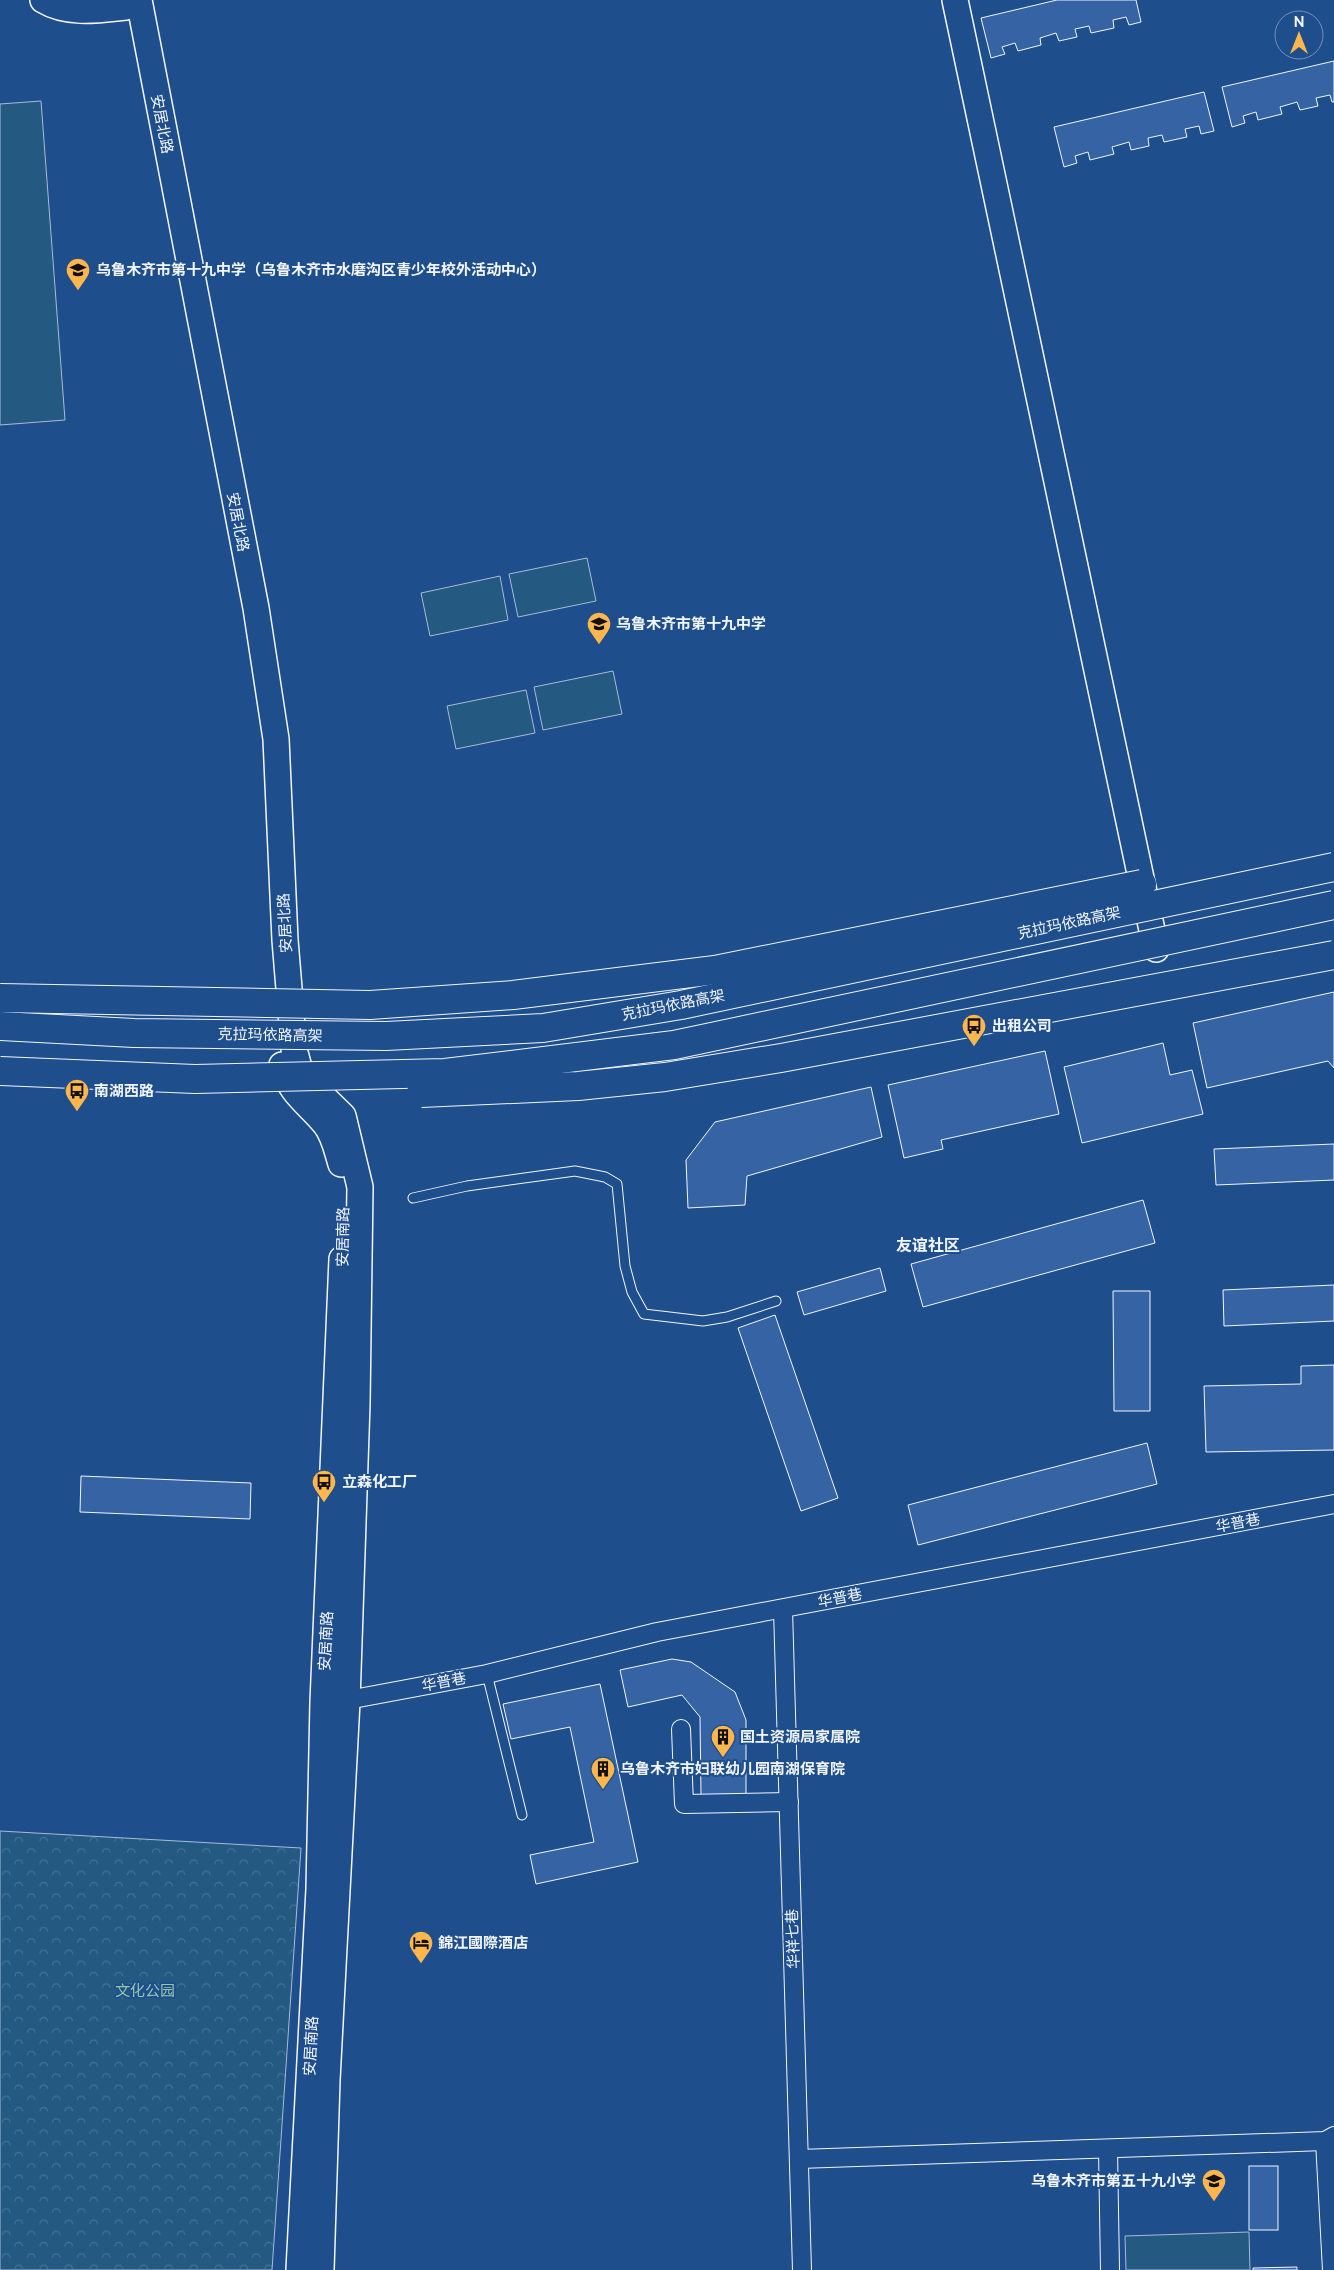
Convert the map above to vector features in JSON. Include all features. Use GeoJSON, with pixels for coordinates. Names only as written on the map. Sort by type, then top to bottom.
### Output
{"type":"FeatureCollection","features":[{"type":"Feature","properties":{"kind":"highway","name":"克拉玛依路高架"},"geometry":{"type":"LineString","coordinates":[[0,1026],[134,1033],[386,1036],[542,1028],[681,1005],[1334,867]]}},
{"type":"Feature","properties":{"kind":"highway"},"geometry":{"type":"LineString","coordinates":[[0,998],[370,1005],[513,995],[715,970],[1142,884]]}},
{"type":"Feature","properties":{"kind":"highway"},"geometry":{"type":"LineString","coordinates":[[195,1079],[445,1073],[674,1045],[1334,905]]}},
{"type":"Feature","properties":{"kind":"highway"},"geometry":{"type":"LineString","coordinates":[[0,1071],[195,1079],[408,1093],[578,1086],[665,1077],[791,1056],[1334,955]]}},
{"type":"Feature","properties":{"kind":"street","name":"安居北路"},"geometry":{"type":"LineString","coordinates":[[43,0],[52,6],[88,12],[131,2],[256,608],[276,739],[285,940],[286,1040]]}},
{"type":"Feature","properties":{"kind":"street"},"geometry":{"type":"LineString","coordinates":[[955,0],[1156,949]]}},
{"type":"Feature","properties":{"kind":"street","name":"安居南路"},"geometry":{"type":"LineString","coordinates":[[286,1040],[301,1075],[344,1116],[360,1187],[357,1403],[319,1889],[299,2270]]}},
{"type":"Feature","properties":{"kind":"street","name":"华普巷"},"geometry":{"type":"LineString","coordinates":[[335,1702],[486,1674],[657,1632],[1334,1504]]}},
{"type":"Feature","properties":{"kind":"street","name":"华祥七巷"},"geometry":{"type":"LineString","coordinates":[[783,1609],[802,2270]]}},
{"type":"Feature","properties":{"kind":"street","name":"安居南路"},"geometry":{"type":"LineString","coordinates":[[320,2270],[327,2080],[335,1702]]}},
{"type":"Feature","properties":{"kind":"street"},"geometry":{"type":"LineString","coordinates":[[682,1729],[684,1804],[789,1802]]}},
{"type":"Feature","properties":{"kind":"street"},"geometry":{"type":"LineString","coordinates":[[799,2159],[1108,2149],[1330,2139],[1332,2270]]}},
{"type":"Feature","properties":{"kind":"street"},"geometry":{"type":"LineString","coordinates":[[1108,2149],[1110,2270]]}},
{"type":"Feature","properties":{"kind":"lane"},"geometry":{"type":"LineString","coordinates":[[413,1198],[467,1186],[575,1172],[605,1177],[617,1184],[625,1266],[632,1292],[644,1314],[703,1321],[727,1317],[776,1301]]}},
{"type":"Feature","properties":{"kind":"lane"},"geometry":{"type":"LineString","coordinates":[[486,1674],[522,1815]]}},
{"type":"Feature","properties":{"kind":"green space"},"geometry":{"type":"Polygon","coordinates":[[[41,101],[65,420],[0,425],[0,104],[41,101]]]}},
{"type":"Feature","properties":{"kind":"green space"},"geometry":{"type":"Polygon","coordinates":[[[587,558],[596,601],[518,617],[509,574],[587,558]]]}},
{"type":"Feature","properties":{"kind":"green space"},"geometry":{"type":"Polygon","coordinates":[[[500,576],[508,620],[430,636],[421,593],[500,576]]]}},
{"type":"Feature","properties":{"kind":"green space"},"geometry":{"type":"Polygon","coordinates":[[[613,671],[622,714],[543,730],[534,687],[613,671]]]}},
{"type":"Feature","properties":{"kind":"green space"},"geometry":{"type":"Polygon","coordinates":[[[526,690],[535,733],[456,749],[447,706],[526,690]]]}},
{"type":"Feature","properties":{"kind":"green space","name":"文化公园"},"geometry":{"type":"Polygon","coordinates":[[[0,1831],[301,1848],[272,2270],[0,2270],[0,1831]]]}},
{"type":"Feature","properties":{"kind":"green space"},"geometry":{"type":"Polygon","coordinates":[[[1249,2232],[1250,2270],[1126,2270],[1125,2236],[1249,2232]]]}},
{"type":"Feature","properties":{"kind":"building"},"geometry":{"type":"Polygon","coordinates":[[[1057,0],[1136,0],[1141,22],[1129,25],[1126,17],[1113,20],[1114,28],[1091,33],[1089,26],[1075,29],[1077,37],[1059,41],[1056,33],[1040,38],[1041,45],[1018,51],[1015,43],[1002,47],[1005,54],[991,58],[981,18],[1057,0]]]}},
{"type":"Feature","properties":{"kind":"building"},"geometry":{"type":"Polygon","coordinates":[[[1334,61],[1334,102],[1332,102],[1330,95],[1316,98],[1318,106],[1300,110],[1297,102],[1280,107],[1282,114],[1258,120],[1256,112],[1243,116],[1245,123],[1232,127],[1222,87],[1334,61]]]}},
{"type":"Feature","properties":{"kind":"building"},"geometry":{"type":"Polygon","coordinates":[[[1204,92],[1214,131],[1201,134],[1199,126],[1185,129],[1187,137],[1164,142],[1162,135],[1148,138],[1149,146],[1131,150],[1129,142],[1112,147],[1114,154],[1090,160],[1088,152],[1075,156],[1077,163],[1064,167],[1054,127],[1204,92]]]}},
{"type":"Feature","properties":{"kind":"building"},"geometry":{"type":"Polygon","coordinates":[[[1334,992],[1334,1068],[1328,1061],[1207,1088],[1193,1023],[1334,992]]]}},
{"type":"Feature","properties":{"kind":"building"},"geometry":{"type":"Polygon","coordinates":[[[1163,1043],[1170,1075],[1192,1070],[1203,1114],[1082,1143],[1064,1067],[1163,1043]]]}},
{"type":"Feature","properties":{"kind":"building"},"geometry":{"type":"Polygon","coordinates":[[[1045,1051],[1059,1114],[941,1140],[943,1149],[904,1158],[888,1085],[1045,1051]]]}},
{"type":"Feature","properties":{"kind":"building"},"geometry":{"type":"Polygon","coordinates":[[[871,1087],[882,1137],[747,1176],[745,1205],[688,1208],[686,1160],[715,1122],[871,1087]]]}},
{"type":"Feature","properties":{"kind":"building"},"geometry":{"type":"Polygon","coordinates":[[[1334,1144],[1334,1180],[1216,1185],[1214,1149],[1334,1144]]]}},
{"type":"Feature","properties":{"kind":"building"},"geometry":{"type":"Polygon","coordinates":[[[1143,1200],[1155,1243],[923,1307],[911,1264],[1143,1200]]]}},
{"type":"Feature","properties":{"kind":"building"},"geometry":{"type":"Polygon","coordinates":[[[880,1268],[886,1291],[804,1315],[797,1292],[880,1268]]]}},
{"type":"Feature","properties":{"kind":"building"},"geometry":{"type":"Polygon","coordinates":[[[1334,1285],[1334,1321],[1224,1326],[1223,1290],[1334,1285]]]}},
{"type":"Feature","properties":{"kind":"building"},"geometry":{"type":"Polygon","coordinates":[[[1113,1291],[1150,1291],[1150,1411],[1114,1411],[1113,1291]]]}},
{"type":"Feature","properties":{"kind":"building"},"geometry":{"type":"Polygon","coordinates":[[[775,1315],[838,1498],[801,1511],[738,1328],[775,1315]]]}},
{"type":"Feature","properties":{"kind":"building"},"geometry":{"type":"Polygon","coordinates":[[[1334,1365],[1334,1450],[1206,1452],[1204,1386],[1301,1384],[1301,1366],[1334,1365]]]}},
{"type":"Feature","properties":{"kind":"building"},"geometry":{"type":"Polygon","coordinates":[[[1147,1443],[1157,1484],[918,1545],[908,1505],[1147,1443]]]}},
{"type":"Feature","properties":{"kind":"building"},"geometry":{"type":"Polygon","coordinates":[[[81,1476],[251,1483],[250,1519],[80,1512],[81,1476]]]}},
{"type":"Feature","properties":{"kind":"building","name":"国土资源局家属院"},"geometry":{"type":"Polygon","coordinates":[[[672,1659],[691,1662],[735,1692],[746,1720],[746,1795],[701,1795],[700,1717],[682,1695],[628,1707],[620,1670],[672,1659]]]}},
{"type":"Feature","properties":{"kind":"building","name":"乌鲁木齐市妇联幼儿园南湖保育院"},"geometry":{"type":"Polygon","coordinates":[[[600,1684],[638,1862],[536,1884],[530,1855],[594,1842],[570,1727],[511,1739],[503,1704],[600,1684]]]}},
{"type":"Feature","properties":{"kind":"building"},"geometry":{"type":"Polygon","coordinates":[[[1249,2166],[1278,2166],[1278,2230],[1249,2230],[1249,2166]]]}},
{"type":"Feature","properties":{"kind":"building"},"geometry":{"type":"Polygon","coordinates":[[[1297,2267],[1297,2270],[1253,2270],[1253,2268],[1297,2267]]]}},
{"type":"Feature","properties":{"kind":"place","name":"乌鲁木齐市第十九中学（乌鲁木齐市水磨沟区青少年校外活动中心）"},"geometry":{"type":"Point","coordinates":[78,291]}},
{"type":"Feature","properties":{"kind":"place","name":"乌鲁木齐市第十九中学"},"geometry":{"type":"Point","coordinates":[599,645]}},
{"type":"Feature","properties":{"kind":"place","name":"出租公司"},"geometry":{"type":"Point","coordinates":[974,1047]}},
{"type":"Feature","properties":{"kind":"place","name":"南湖西路"},"geometry":{"type":"Point","coordinates":[77,1112]}},
{"type":"Feature","properties":{"kind":"place","name":"立森化工厂"},"geometry":{"type":"Point","coordinates":[324,1503]}},
{"type":"Feature","properties":{"kind":"place","name":"国土资源局家属院"},"geometry":{"type":"Point","coordinates":[723,1758]}},
{"type":"Feature","properties":{"kind":"place","name":"乌鲁木齐市妇联幼儿园南湖保育院"},"geometry":{"type":"Point","coordinates":[603,1790]}},
{"type":"Feature","properties":{"kind":"place","name":"錦江國際酒店"},"geometry":{"type":"Point","coordinates":[421,1964]}},
{"type":"Feature","properties":{"kind":"place","name":"乌鲁木齐市第五十九小学"},"geometry":{"type":"Point","coordinates":[1214,2202]}},
{"type":"Feature","properties":{"kind":"district","name":"友谊社区"},"geometry":{"type":"Point","coordinates":[928,1245]}}]}
